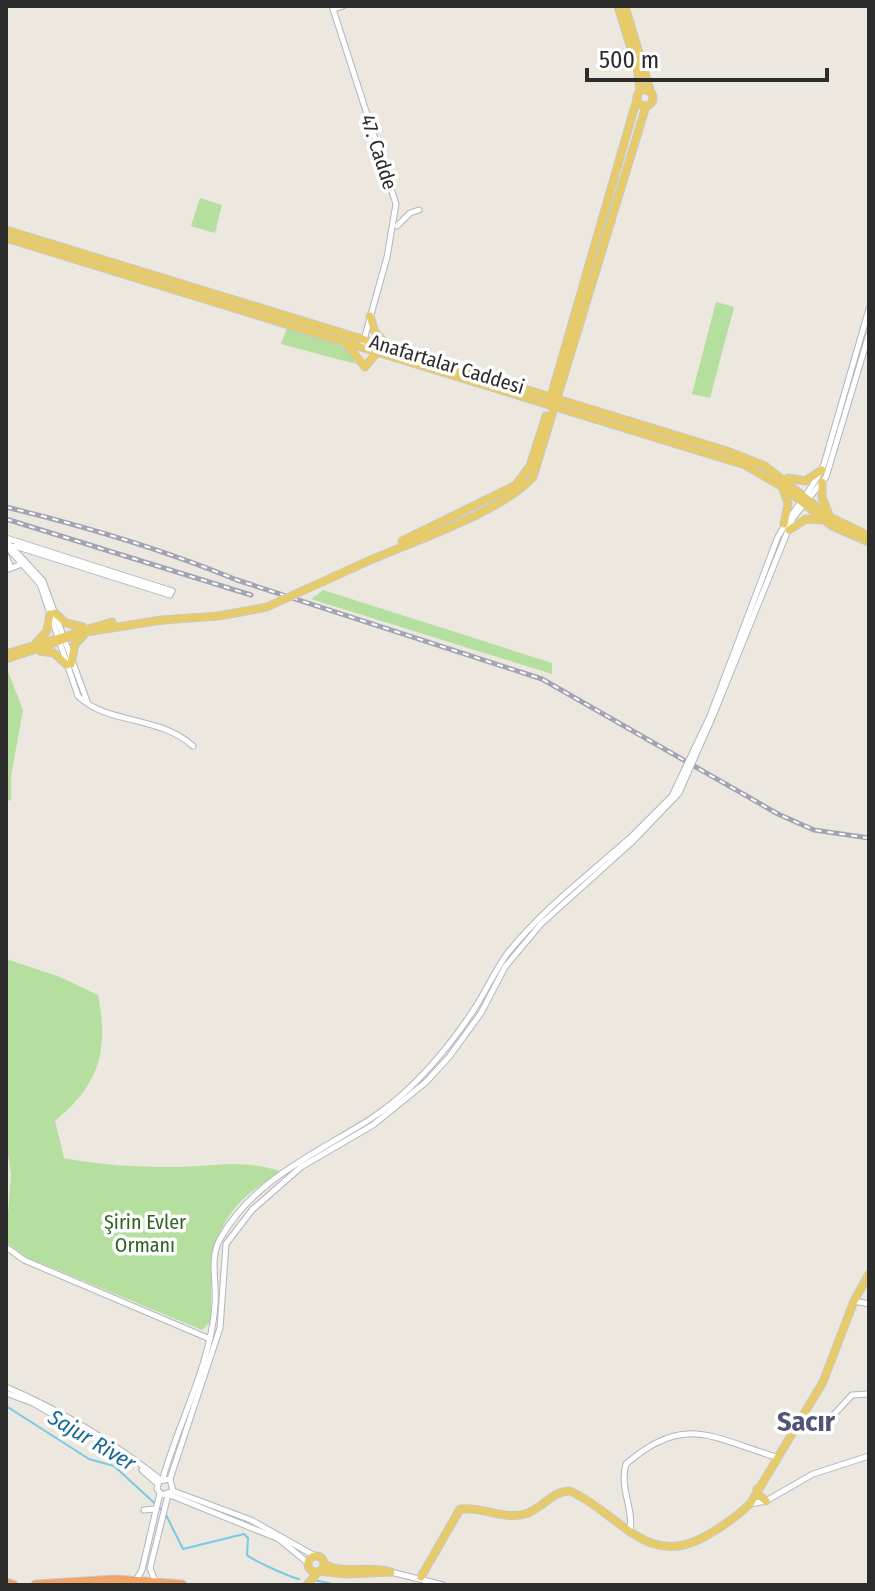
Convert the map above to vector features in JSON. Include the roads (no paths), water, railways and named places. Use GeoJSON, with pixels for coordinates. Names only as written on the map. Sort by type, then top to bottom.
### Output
{"type":"FeatureCollection","features":[{"type":"Feature","properties":{"kind":"highway"},"geometry":{"type":"LineString","coordinates":[[36,1585],[136,1581],[182,1585]]}},
{"type":"Feature","properties":{"kind":"highway"},"geometry":{"type":"LineString","coordinates":[[6,1583],[13,1585]]}},
{"type":"Feature","properties":{"kind":"main road"},"geometry":{"type":"LineString","coordinates":[[6,657],[86,630],[265,602],[520,491],[540,462],[548,431],[553,386],[638,95],[638,72],[618,6]]}},
{"type":"Feature","properties":{"kind":"main road"},"geometry":{"type":"LineString","coordinates":[[365,561],[516,485],[530,466],[646,106],[652,101],[625,6]]}},
{"type":"Feature","properties":{"kind":"main road"},"geometry":{"type":"LineString","coordinates":[[638,95],[651,93]]}},
{"type":"Feature","properties":{"kind":"main road"},"geometry":{"type":"LineString","coordinates":[[638,95],[646,106]]}},
{"type":"Feature","properties":{"kind":"main road","name":"Anafartalar Caddesi"},"geometry":{"type":"LineString","coordinates":[[6,230],[363,342],[378,351],[727,451],[778,474],[826,518],[869,539]]}},
{"type":"Feature","properties":{"kind":"main road","name":"Anafartalar Caddesi"},"geometry":{"type":"LineString","coordinates":[[6,238],[344,342],[388,345],[535,396]]}},
{"type":"Feature","properties":{"kind":"main road"},"geometry":{"type":"LineString","coordinates":[[370,316],[375,332],[388,345]]}},
{"type":"Feature","properties":{"kind":"main road"},"geometry":{"type":"LineString","coordinates":[[344,342],[365,367],[378,351]]}},
{"type":"Feature","properties":{"kind":"main road"},"geometry":{"type":"LineString","coordinates":[[546,418],[535,396],[553,386]]}},
{"type":"Feature","properties":{"kind":"main road","name":"Anafartalar Caddesi"},"geometry":{"type":"LineString","coordinates":[[553,401],[566,410],[745,465],[804,500]]}},
{"type":"Feature","properties":{"kind":"main road"},"geometry":{"type":"LineString","coordinates":[[548,431],[555,418],[566,410]]}},
{"type":"Feature","properties":{"kind":"main road"},"geometry":{"type":"LineString","coordinates":[[778,474],[805,481],[822,470]]}},
{"type":"Feature","properties":{"kind":"main road"},"geometry":{"type":"LineString","coordinates":[[783,487],[788,511],[787,527],[806,519],[826,518],[822,482]]}},
{"type":"Feature","properties":{"kind":"main road"},"geometry":{"type":"LineString","coordinates":[[32,648],[47,631],[53,613],[66,623],[86,630]]}},
{"type":"Feature","properties":{"kind":"main road"},"geometry":{"type":"LineString","coordinates":[[32,648],[54,653],[69,665],[75,644],[86,630]]}},
{"type":"Feature","properties":{"kind":"main road"},"geometry":{"type":"LineString","coordinates":[[421,1577],[460,1509],[519,1515],[535,1509],[559,1492],[570,1491],[655,1546],[684,1546],[720,1527],[750,1504],[823,1382],[854,1301],[869,1274]]}},
{"type":"Feature","properties":{"kind":"main road"},"geometry":{"type":"LineString","coordinates":[[757,1489],[766,1501]]}},
{"type":"Feature","properties":{"kind":"main road"},"geometry":{"type":"LineString","coordinates":[[304,1585],[315,1556],[335,1569],[376,1567],[391,1572]]}},
{"type":"Feature","properties":{"kind":"main road"},"geometry":{"type":"LineString","coordinates":[[304,1585],[324,1564]]}},
{"type":"Feature","properties":{"kind":"main road"},"geometry":{"type":"LineString","coordinates":[[309,1566],[319,1571],[346,1574],[391,1572]]}},
{"type":"Feature","properties":{"kind":"street"},"geometry":{"type":"LineString","coordinates":[[333,8],[343,6]]}},
{"type":"Feature","properties":{"kind":"street","name":"47. Cadde"},"geometry":{"type":"LineString","coordinates":[[333,8],[395,200],[394,230],[363,342]]}},
{"type":"Feature","properties":{"kind":"street"},"geometry":{"type":"LineString","coordinates":[[394,230],[403,219],[419,210]]}},
{"type":"Feature","properties":{"kind":"street"},"geometry":{"type":"LineString","coordinates":[[163,1480],[220,1328],[226,1244],[252,1210],[301,1167],[373,1125],[426,1082],[457,1046],[481,1013],[505,967],[541,924],[631,840],[672,796],[712,716],[787,527],[822,470],[869,309]]}},
{"type":"Feature","properties":{"kind":"street"},"geometry":{"type":"LineString","coordinates":[[804,500],[822,482],[869,334]]}},
{"type":"Feature","properties":{"kind":"street"},"geometry":{"type":"LineString","coordinates":[[6,542],[172,591],[170,595],[6,542]]}},
{"type":"Feature","properties":{"kind":"street"},"geometry":{"type":"LineString","coordinates":[[6,542],[40,584],[53,613]]}},
{"type":"Feature","properties":{"kind":"street"},"geometry":{"type":"LineString","coordinates":[[14,546],[43,581],[69,665],[90,705],[169,728],[193,746]]}},
{"type":"Feature","properties":{"kind":"street"},"geometry":{"type":"LineString","coordinates":[[30,564],[39,553]]}},
{"type":"Feature","properties":{"kind":"street"},"geometry":{"type":"LineString","coordinates":[[6,556],[8,568],[22,564]]}},
{"type":"Feature","properties":{"kind":"street"},"geometry":{"type":"LineString","coordinates":[[136,1581],[142,1570],[163,1480],[210,1339],[215,1304],[214,1253],[233,1220],[303,1156],[369,1120],[421,1077],[453,1039],[519,940],[545,913],[631,840]]}},
{"type":"Feature","properties":{"kind":"street"},"geometry":{"type":"LineString","coordinates":[[6,1247],[24,1260],[210,1339]]}},
{"type":"Feature","properties":{"kind":"street"},"geometry":{"type":"LineString","coordinates":[[854,1301],[869,1304]]}},
{"type":"Feature","properties":{"kind":"street"},"geometry":{"type":"LineString","coordinates":[[6,1390],[45,1405],[118,1446],[163,1480],[170,1494],[279,1539],[309,1566]]}},
{"type":"Feature","properties":{"kind":"street"},"geometry":{"type":"LineString","coordinates":[[802,1416],[816,1425],[827,1422],[852,1395],[869,1394]]}},
{"type":"Feature","properties":{"kind":"street"},"geometry":{"type":"LineString","coordinates":[[630,1530],[623,1489],[626,1464],[667,1439],[700,1432],[776,1457]]}},
{"type":"Feature","properties":{"kind":"street"},"geometry":{"type":"LineString","coordinates":[[750,1504],[766,1501],[813,1474],[869,1456]]}},
{"type":"Feature","properties":{"kind":"street"},"geometry":{"type":"LineString","coordinates":[[155,1582],[150,1568],[170,1494]]}},
{"type":"Feature","properties":{"kind":"street"},"geometry":{"type":"LineString","coordinates":[[159,1496],[170,1494],[251,1520],[315,1556]]}},
{"type":"Feature","properties":{"kind":"street"},"geometry":{"type":"LineString","coordinates":[[144,1510],[156,1509]]}},
{"type":"Feature","properties":{"kind":"street"},"geometry":{"type":"LineString","coordinates":[[391,1572],[421,1577],[443,1585]]}},
{"type":"Feature","properties":{"kind":"waterway","name":"Sajur River"},"geometry":{"type":"LineString","coordinates":[[6,1406],[89,1459],[114,1466],[162,1510]]}},
{"type":"Feature","properties":{"kind":"waterway","name":"Sajur River"},"geometry":{"type":"LineString","coordinates":[[166,1515],[183,1549],[244,1534],[248,1538],[247,1555],[299,1579]]}},
{"type":"Feature","properties":{"kind":"waterway","name":"Sajur River"},"geometry":{"type":"LineString","coordinates":[[314,1580],[337,1585]]}},
{"type":"Feature","properties":{"kind":"railway"},"geometry":{"type":"LineString","coordinates":[[6,507],[123,539],[237,580],[542,679],[778,814],[814,830],[869,838]]}},
{"type":"Feature","properties":{"kind":"railway"},"geometry":{"type":"LineString","coordinates":[[6,519],[251,595]]}},
{"type":"Feature","properties":{"kind":"district","name":"Sacır"},"geometry":{"type":"Point","coordinates":[806,1421]}},
{"type":"Feature","properties":{"kind":"park label","name":"Şirin Evler Ormanı"},"geometry":{"type":"Point","coordinates":[145,1234]}}]}
